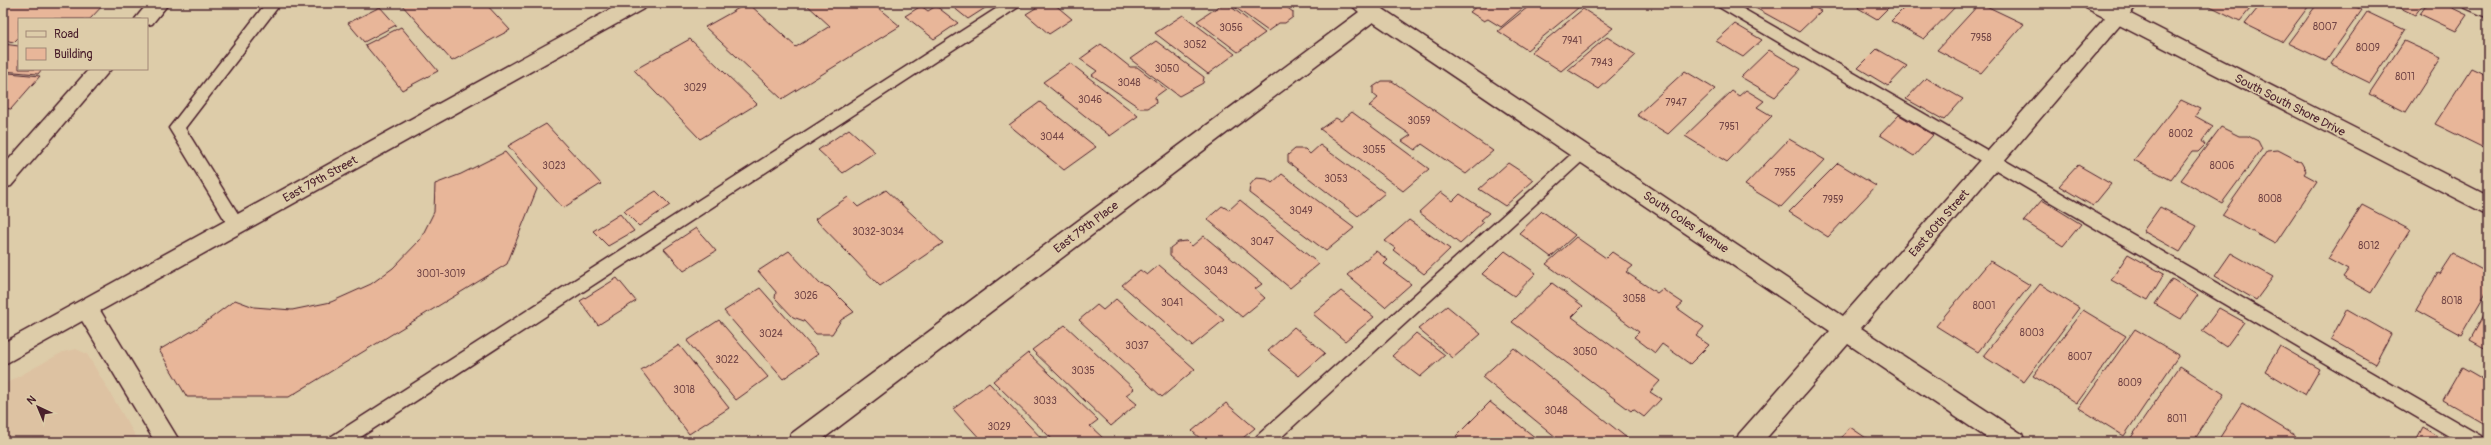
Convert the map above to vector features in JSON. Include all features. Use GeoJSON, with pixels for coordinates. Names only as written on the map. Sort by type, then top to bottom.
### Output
{"type":"FeatureCollection","features":[{"type":"Feature","properties":{"kind":"street"},"geometry":{"type":"LineString","coordinates":[[146,18],[159,3]]}},
{"type":"Feature","properties":{"kind":"street","name":"East 79th Street"},"geometry":{"type":"LineString","coordinates":[[3,355],[638,3]]}},
{"type":"Feature","properties":{"kind":"street","name":"South South Shore Drive"},"geometry":{"type":"LineString","coordinates":[[2093,3],[2123,9],[2488,206]]}},
{"type":"Feature","properties":{"kind":"street","name":"South Coles Avenue"},"geometry":{"type":"LineString","coordinates":[[1366,8],[2013,442]]}},
{"type":"Feature","properties":{"kind":"street","name":"East 79th Place"},"geometry":{"type":"LineString","coordinates":[[800,442],[1366,8]]}},
{"type":"Feature","properties":{"kind":"street","name":"East 80th Street"},"geometry":{"type":"LineString","coordinates":[[1748,442],[2123,9]]}},
{"type":"Feature","properties":{"kind":"street"},"geometry":{"type":"LineString","coordinates":[[3,180],[100,70]]}},
{"type":"Feature","properties":{"kind":"street"},"geometry":{"type":"LineString","coordinates":[[87,309],[168,442]]}},
{"type":"Feature","properties":{"kind":"lane"},"geometry":{"type":"LineString","coordinates":[[237,226],[177,128],[274,3]]}},
{"type":"Feature","properties":{"kind":"lane"},"geometry":{"type":"LineString","coordinates":[[338,442],[1015,3]]}},
{"type":"Feature","properties":{"kind":"lane"},"geometry":{"type":"LineString","coordinates":[[1722,3],[2475,442]]}},
{"type":"Feature","properties":{"kind":"lane"},"geometry":{"type":"LineString","coordinates":[[2466,3],[2488,13]]}},
{"type":"Feature","properties":{"kind":"lane"},"geometry":{"type":"LineString","coordinates":[[1263,442],[1582,153]]}},
{"type":"Feature","properties":{"kind":"shaded area"},"geometry":{"type":"Polygon","coordinates":[[[76,349],[87,354],[139,442],[3,442],[3,385],[63,352],[76,349]]]}},
{"type":"Feature","properties":{"kind":"building"},"geometry":{"type":"Polygon","coordinates":[[[3,3],[105,3],[91,18],[18,18],[18,38],[14,42],[3,40],[3,3]]]}},
{"type":"Feature","properties":{"kind":"building"},"geometry":{"type":"Polygon","coordinates":[[[485,3],[510,30],[452,61],[401,4],[485,3]]]}},
{"type":"Feature","properties":{"kind":"building"},"geometry":{"type":"Polygon","coordinates":[[[748,3],[796,47],[830,26],[805,3],[872,3],[900,26],[782,99],[705,27],[748,3]]]}},
{"type":"Feature","properties":{"kind":"building"},"geometry":{"type":"Polygon","coordinates":[[[948,3],[993,3],[968,19],[948,3]]]}},
{"type":"Feature","properties":{"kind":"building"},"geometry":{"type":"Polygon","coordinates":[[[1044,3],[1053,3],[1072,19],[1049,34],[1026,14],[1044,3]]]}},
{"type":"Feature","properties":{"kind":"building"},"geometry":{"type":"Polygon","coordinates":[[[1224,3],[1265,33],[1238,52],[1197,21],[1224,3]]]}},
{"type":"Feature","properties":{"kind":"building"},"geometry":{"type":"Polygon","coordinates":[[[1229,3],[1281,3],[1293,12],[1293,17],[1285,23],[1279,23],[1268,31],[1229,3]]]}},
{"type":"Feature","properties":{"kind":"building"},"geometry":{"type":"Polygon","coordinates":[[[1480,3],[1529,3],[1501,27],[1488,19],[1484,21],[1470,12],[1480,3]]]}},
{"type":"Feature","properties":{"kind":"building"},"geometry":{"type":"Polygon","coordinates":[[[1533,3],[1584,3],[1527,50],[1498,31],[1533,3]]]}},
{"type":"Feature","properties":{"kind":"building"},"geometry":{"type":"Polygon","coordinates":[[[1752,3],[1806,3],[1821,11],[1799,32],[1750,5],[1752,3]]]}},
{"type":"Feature","properties":{"kind":"building"},"geometry":{"type":"Polygon","coordinates":[[[1859,3],[1893,3],[1877,19],[1858,8],[1861,4],[1859,3]]]}},
{"type":"Feature","properties":{"kind":"building"},"geometry":{"type":"Polygon","coordinates":[[[1909,3],[1959,3],[1924,39],[1891,21],[1909,3]]]}},
{"type":"Feature","properties":{"kind":"building"},"geometry":{"type":"Polygon","coordinates":[[[1980,3],[2024,24],[1981,73],[1937,50],[1980,3]]]}},
{"type":"Feature","properties":{"kind":"building"},"geometry":{"type":"Polygon","coordinates":[[[2204,3],[2255,3],[2240,21],[2204,3]]]}},
{"type":"Feature","properties":{"kind":"building"},"geometry":{"type":"Polygon","coordinates":[[[2262,3],[2311,3],[2282,42],[2245,24],[2262,3]]]}},
{"type":"Feature","properties":{"kind":"building"},"geometry":{"type":"Polygon","coordinates":[[[2318,3],[2348,3],[2362,10],[2326,61],[2288,43],[2318,3]]]}},
{"type":"Feature","properties":{"kind":"building"},"geometry":{"type":"Polygon","coordinates":[[[2390,3],[2424,3],[2415,15],[2390,3]]]}},
{"type":"Feature","properties":{"kind":"building"},"geometry":{"type":"Polygon","coordinates":[[[2428,3],[2442,3],[2467,15],[2456,31],[2420,14],[2428,3]]]}},
{"type":"Feature","properties":{"kind":"building"},"geometry":{"type":"Polygon","coordinates":[[[921,6],[928,11],[936,6],[958,23],[934,39],[905,16],[921,6]]]}},
{"type":"Feature","properties":{"kind":"building"},"geometry":{"type":"Polygon","coordinates":[[[380,7],[396,25],[364,42],[348,23],[380,7]]]}},
{"type":"Feature","properties":{"kind":"building"},"geometry":{"type":"Polygon","coordinates":[[[1583,9],[1613,28],[1561,71],[1531,52],[1583,9]]]}},
{"type":"Feature","properties":{"kind":"building"},"geometry":{"type":"Polygon","coordinates":[[[2367,12],[2405,30],[2370,83],[2331,64],[2367,12]]]}},
{"type":"Feature","properties":{"kind":"building"},"geometry":{"type":"Polygon","coordinates":[[[1183,15],[1235,54],[1208,74],[1155,33],[1183,15]]]}},
{"type":"Feature","properties":{"kind":"building"},"geometry":{"type":"Polygon","coordinates":[[[1735,24],[1762,40],[1743,57],[1716,41],[1735,24]]]}},
{"type":"Feature","properties":{"kind":"building"},"geometry":{"type":"Polygon","coordinates":[[[401,27],[438,71],[402,90],[365,45],[401,27]]]}},
{"type":"Feature","properties":{"kind":"building"},"geometry":{"type":"Polygon","coordinates":[[[1607,37],[1636,55],[1599,89],[1568,70],[1607,37]]]}},
{"type":"Feature","properties":{"kind":"building"},"geometry":{"type":"Polygon","coordinates":[[[690,39],[757,104],[700,139],[634,70],[690,39]]]}},
{"type":"Feature","properties":{"kind":"building"},"geometry":{"type":"Polygon","coordinates":[[[1156,41],[1204,77],[1203,83],[1179,96],[1130,59],[1156,41]]]}},
{"type":"Feature","properties":{"kind":"building"},"geometry":{"type":"Polygon","coordinates":[[[2404,41],[2441,58],[2406,112],[2369,94],[2404,41]]]}},
{"type":"Feature","properties":{"kind":"building"},"geometry":{"type":"Polygon","coordinates":[[[3,44],[18,46],[18,70],[41,70],[38,74],[3,71],[3,44]]]}},
{"type":"Feature","properties":{"kind":"building"},"geometry":{"type":"Polygon","coordinates":[[[1101,44],[1130,67],[1137,67],[1166,89],[1155,97],[1156,103],[1148,108],[1140,108],[1092,75],[1097,71],[1080,59],[1101,44]]]}},
{"type":"Feature","properties":{"kind":"building"},"geometry":{"type":"Polygon","coordinates":[[[1877,49],[1907,66],[1888,86],[1858,68],[1877,49]]]}},
{"type":"Feature","properties":{"kind":"building"},"geometry":{"type":"Polygon","coordinates":[[[1769,50],[1801,69],[1775,97],[1741,77],[1769,50]]]}},
{"type":"Feature","properties":{"kind":"building"},"geometry":{"type":"Polygon","coordinates":[[[1070,63],[1138,116],[1110,136],[1043,82],[1070,63]]]}},
{"type":"Feature","properties":{"kind":"building"},"geometry":{"type":"Polygon","coordinates":[[[2471,68],[2488,76],[2488,150],[2435,124],[2471,68]]]}},
{"type":"Feature","properties":{"kind":"building"},"geometry":{"type":"Polygon","coordinates":[[[1685,71],[1715,89],[1668,134],[1637,115],[1685,71]]]}},
{"type":"Feature","properties":{"kind":"building"},"geometry":{"type":"Polygon","coordinates":[[[9,73],[40,76],[11,109],[3,108],[3,74],[9,73]]]}},
{"type":"Feature","properties":{"kind":"building"},"geometry":{"type":"Polygon","coordinates":[[[1926,78],[1963,99],[1944,120],[1906,99],[1926,78]]]}},
{"type":"Feature","properties":{"kind":"building"},"geometry":{"type":"Polygon","coordinates":[[[1382,81],[1392,81],[1493,151],[1466,174],[1422,144],[1415,150],[1402,141],[1411,135],[1369,106],[1378,98],[1373,94],[1373,87],[1382,81]]]}},
{"type":"Feature","properties":{"kind":"building"},"geometry":{"type":"Polygon","coordinates":[[[1746,90],[1764,101],[1757,107],[1772,116],[1727,162],[1685,136],[1732,91],[1739,96],[1746,90]]]}},
{"type":"Feature","properties":{"kind":"building"},"geometry":{"type":"Polygon","coordinates":[[[2181,100],[2200,109],[2195,116],[2213,126],[2202,141],[2205,145],[2198,152],[2192,152],[2171,180],[2134,160],[2181,100]]]}},
{"type":"Feature","properties":{"kind":"building"},"geometry":{"type":"Polygon","coordinates":[[[1040,102],[1096,147],[1064,170],[1009,125],[1040,102]]]}},
{"type":"Feature","properties":{"kind":"building"},"geometry":{"type":"Polygon","coordinates":[[[1352,112],[1429,169],[1403,191],[1320,129],[1336,118],[1341,121],[1352,112]]]}},
{"type":"Feature","properties":{"kind":"building"},"geometry":{"type":"Polygon","coordinates":[[[1899,115],[1933,135],[1914,156],[1880,135],[1899,115]]]}},
{"type":"Feature","properties":{"kind":"building"},"geometry":{"type":"Polygon","coordinates":[[[546,124],[601,184],[563,208],[508,146],[546,124]]]}},
{"type":"Feature","properties":{"kind":"building"},"geometry":{"type":"Polygon","coordinates":[[[2221,127],[2239,136],[2248,136],[2258,141],[2262,149],[2222,203],[2181,180],[2221,127]]]}},
{"type":"Feature","properties":{"kind":"building"},"geometry":{"type":"Polygon","coordinates":[[[849,129],[875,152],[843,173],[818,150],[849,129]]]}},
{"type":"Feature","properties":{"kind":"building"},"geometry":{"type":"Polygon","coordinates":[[[1789,139],[1825,160],[1781,207],[1745,185],[1789,139]]]}},
{"type":"Feature","properties":{"kind":"building"},"geometry":{"type":"Polygon","coordinates":[[[1320,145],[1385,193],[1358,216],[1288,162],[1288,155],[1295,149],[1305,149],[1310,154],[1320,145]]]}},
{"type":"Feature","properties":{"kind":"building"},"geometry":{"type":"Polygon","coordinates":[[[2278,150],[2301,162],[2306,171],[2304,174],[2317,181],[2275,244],[2222,215],[2267,151],[2278,150]]]}},
{"type":"Feature","properties":{"kind":"building"},"geometry":{"type":"Polygon","coordinates":[[[505,152],[537,189],[507,264],[289,397],[187,397],[159,350],[199,327],[235,300],[254,307],[292,310],[331,302],[371,284],[393,268],[420,240],[434,212],[435,184],[461,174],[505,152]]]}},
{"type":"Feature","properties":{"kind":"building"},"geometry":{"type":"Polygon","coordinates":[[[1508,163],[1534,180],[1505,206],[1479,189],[1508,163]]]}},
{"type":"Feature","properties":{"kind":"building"},"geometry":{"type":"Polygon","coordinates":[[[1838,163],[1876,186],[1828,237],[1789,212],[1838,163]]]}},
{"type":"Feature","properties":{"kind":"building"},"geometry":{"type":"Polygon","coordinates":[[[2078,165],[2111,184],[2093,206],[2059,186],[2078,165]]]}},
{"type":"Feature","properties":{"kind":"building"},"geometry":{"type":"Polygon","coordinates":[[[1282,174],[1354,228],[1326,251],[1249,193],[1250,185],[1256,178],[1267,179],[1272,183],[1282,174]]]}},
{"type":"Feature","properties":{"kind":"building"},"geometry":{"type":"Polygon","coordinates":[[[886,190],[943,243],[880,286],[815,219],[848,197],[858,207],[886,190]]]}},
{"type":"Feature","properties":{"kind":"building"},"geometry":{"type":"Polygon","coordinates":[[[656,191],[670,205],[639,226],[624,211],[656,191]]]}},
{"type":"Feature","properties":{"kind":"building"},"geometry":{"type":"Polygon","coordinates":[[[1441,192],[1453,201],[1460,194],[1489,213],[1481,220],[1484,222],[1460,244],[1419,212],[1441,192]]]}},
{"type":"Feature","properties":{"kind":"building"},"geometry":{"type":"Polygon","coordinates":[[[1240,200],[1319,264],[1290,288],[1207,219],[1222,206],[1229,210],[1240,200]]]}},
{"type":"Feature","properties":{"kind":"building"},"geometry":{"type":"Polygon","coordinates":[[[2042,200],[2081,224],[2063,246],[2024,221],[2042,200]]]}},
{"type":"Feature","properties":{"kind":"building"},"geometry":{"type":"Polygon","coordinates":[[[2362,205],[2410,230],[2371,293],[2343,277],[2348,270],[2328,259],[2362,205]]]}},
{"type":"Feature","properties":{"kind":"building"},"geometry":{"type":"Polygon","coordinates":[[[2160,207],[2197,226],[2180,252],[2143,231],[2160,207]]]}},
{"type":"Feature","properties":{"kind":"building"},"geometry":{"type":"Polygon","coordinates":[[[1542,211],[1575,235],[1551,257],[1519,233],[1542,211]]]}},
{"type":"Feature","properties":{"kind":"building"},"geometry":{"type":"Polygon","coordinates":[[[620,214],[634,231],[608,246],[593,231],[620,214]]]}},
{"type":"Feature","properties":{"kind":"building"},"geometry":{"type":"Polygon","coordinates":[[[1409,220],[1450,249],[1424,274],[1393,250],[1395,248],[1385,241],[1409,220]]]}},
{"type":"Feature","properties":{"kind":"building"},"geometry":{"type":"Polygon","coordinates":[[[696,228],[716,251],[684,271],[664,249],[696,228]]]}},
{"type":"Feature","properties":{"kind":"building"},"geometry":{"type":"Polygon","coordinates":[[[1204,236],[1262,284],[1255,289],[1265,298],[1242,317],[1170,256],[1170,248],[1178,242],[1187,241],[1192,246],[1204,236]]]}},
{"type":"Feature","properties":{"kind":"building"},"geometry":{"type":"Polygon","coordinates":[[[1576,237],[1606,258],[1612,252],[1633,266],[1626,272],[1657,293],[1662,289],[1683,303],[1677,308],[1704,327],[1696,336],[1709,345],[1690,364],[1662,344],[1655,353],[1634,337],[1639,332],[1546,264],[1576,237]]]}},
{"type":"Feature","properties":{"kind":"building"},"geometry":{"type":"Polygon","coordinates":[[[789,251],[820,284],[829,287],[854,312],[841,320],[832,334],[816,334],[804,321],[793,317],[775,298],[776,292],[758,271],[789,251]]]}},
{"type":"Feature","properties":{"kind":"building"},"geometry":{"type":"Polygon","coordinates":[[[1376,251],[1388,260],[1384,264],[1411,284],[1385,307],[1347,275],[1376,251]]]}},
{"type":"Feature","properties":{"kind":"building"},"geometry":{"type":"Polygon","coordinates":[[[1505,251],[1536,273],[1514,296],[1482,274],[1505,251]]]}},
{"type":"Feature","properties":{"kind":"building"},"geometry":{"type":"Polygon","coordinates":[[[2231,253],[2273,277],[2256,300],[2215,276],[2231,253]]]}},
{"type":"Feature","properties":{"kind":"building"},"geometry":{"type":"Polygon","coordinates":[[[2128,254],[2164,274],[2148,300],[2111,280],[2128,254]]]}},
{"type":"Feature","properties":{"kind":"building"},"geometry":{"type":"Polygon","coordinates":[[[2453,254],[2488,273],[2488,289],[2461,335],[2416,310],[2438,273],[2440,274],[2453,254]]]}},
{"type":"Feature","properties":{"kind":"building"},"geometry":{"type":"Polygon","coordinates":[[[1990,261],[2030,285],[1978,352],[1936,326],[1990,261]]]}},
{"type":"Feature","properties":{"kind":"building"},"geometry":{"type":"Polygon","coordinates":[[[1159,265],[1224,320],[1192,346],[1122,285],[1140,270],[1147,275],[1159,265]]]}},
{"type":"Feature","properties":{"kind":"building"},"geometry":{"type":"Polygon","coordinates":[[[617,278],[636,301],[598,325],[580,301],[617,278]]]}},
{"type":"Feature","properties":{"kind":"building"},"geometry":{"type":"Polygon","coordinates":[[[2172,279],[2198,295],[2181,319],[2155,304],[2172,279]]]}},
{"type":"Feature","properties":{"kind":"building"},"geometry":{"type":"Polygon","coordinates":[[[1552,283],[1583,306],[1572,317],[1660,381],[1650,392],[1661,399],[1644,417],[1633,409],[1631,411],[1512,322],[1552,283]]]}},
{"type":"Feature","properties":{"kind":"building"},"geometry":{"type":"Polygon","coordinates":[[[2040,284],[2079,308],[2024,382],[1983,356],[2040,284]]]}},
{"type":"Feature","properties":{"kind":"building"},"geometry":{"type":"Polygon","coordinates":[[[760,288],[818,354],[783,379],[724,311],[760,288]]]}},
{"type":"Feature","properties":{"kind":"building"},"geometry":{"type":"Polygon","coordinates":[[[1341,291],[1374,317],[1345,341],[1313,314],[1341,291]]]}},
{"type":"Feature","properties":{"kind":"building"},"geometry":{"type":"Polygon","coordinates":[[[1116,299],[1195,369],[1162,397],[1079,320],[1097,305],[1103,310],[1116,299]]]}},
{"type":"Feature","properties":{"kind":"building"},"geometry":{"type":"Polygon","coordinates":[[[1447,306],[1481,334],[1453,358],[1418,329],[1447,306]]]}},
{"type":"Feature","properties":{"kind":"building"},"geometry":{"type":"Polygon","coordinates":[[[2219,308],[2244,322],[2226,347],[2202,331],[2219,308]]]}},
{"type":"Feature","properties":{"kind":"building"},"geometry":{"type":"Polygon","coordinates":[[[2488,308],[2488,350],[2470,340],[2488,308]]]}},
{"type":"Feature","properties":{"kind":"building"},"geometry":{"type":"Polygon","coordinates":[[[2347,309],[2391,334],[2375,364],[2331,339],[2347,309]]]}},
{"type":"Feature","properties":{"kind":"building"},"geometry":{"type":"Polygon","coordinates":[[[2083,310],[2126,336],[2077,403],[2033,376],[2083,310]]]}},
{"type":"Feature","properties":{"kind":"building"},"geometry":{"type":"Polygon","coordinates":[[[719,320],[768,377],[736,400],[687,341],[719,320]]]}},
{"type":"Feature","properties":{"kind":"building"},"geometry":{"type":"Polygon","coordinates":[[[1065,325],[1134,389],[1126,395],[1137,404],[1111,426],[1032,350],[1065,325]]]}},
{"type":"Feature","properties":{"kind":"building"},"geometry":{"type":"Polygon","coordinates":[[[1294,327],[1325,353],[1299,376],[1268,351],[1294,327]]]}},
{"type":"Feature","properties":{"kind":"building"},"geometry":{"type":"Polygon","coordinates":[[[2135,329],[2179,355],[2124,436],[2079,408],[2135,329]]]}},
{"type":"Feature","properties":{"kind":"building"},"geometry":{"type":"Polygon","coordinates":[[[1416,333],[1445,355],[1420,377],[1392,356],[1416,333]]]}},
{"type":"Feature","properties":{"kind":"building"},"geometry":{"type":"Polygon","coordinates":[[[679,345],[729,408],[689,434],[641,370],[679,345]]]}},
{"type":"Feature","properties":{"kind":"building"},"geometry":{"type":"Polygon","coordinates":[[[2280,346],[2320,369],[2305,395],[2265,371],[2280,346]]]}},
{"type":"Feature","properties":{"kind":"building"},"geometry":{"type":"Polygon","coordinates":[[[1514,348],[1632,442],[1562,442],[1482,377],[1514,348]]]}},
{"type":"Feature","properties":{"kind":"building"},"geometry":{"type":"Polygon","coordinates":[[[1028,353],[1098,420],[1090,426],[1103,438],[1099,442],[1055,442],[993,381],[1028,353]]]}},
{"type":"Feature","properties":{"kind":"building"},"geometry":{"type":"Polygon","coordinates":[[[2180,366],[2224,394],[2193,442],[2128,442],[2180,366]]]}},
{"type":"Feature","properties":{"kind":"building"},"geometry":{"type":"Polygon","coordinates":[[[2462,367],[2488,382],[2488,418],[2485,424],[2443,400],[2462,367]]]}},
{"type":"Feature","properties":{"kind":"building"},"geometry":{"type":"Polygon","coordinates":[[[989,383],[1045,442],[983,442],[953,409],[989,383]]]}},
{"type":"Feature","properties":{"kind":"building"},"geometry":{"type":"Polygon","coordinates":[[[1490,402],[1541,442],[1464,442],[1456,436],[1490,402]]]}},
{"type":"Feature","properties":{"kind":"building"},"geometry":{"type":"Polygon","coordinates":[[[1226,403],[1255,428],[1238,442],[1204,442],[1192,431],[1226,403]]]}},
{"type":"Feature","properties":{"kind":"building"},"geometry":{"type":"Polygon","coordinates":[[[2242,403],[2296,436],[2292,442],[2217,442],[2242,403]]]}},
{"type":"Feature","properties":{"kind":"building"},"geometry":{"type":"Polygon","coordinates":[[[1850,427],[1872,442],[1838,442],[1850,427]]]}},
{"type":"Feature","properties":{"kind":"building"},"geometry":{"type":"Polygon","coordinates":[[[2423,427],[2448,442],[2415,442],[2423,427]]]}}]}
